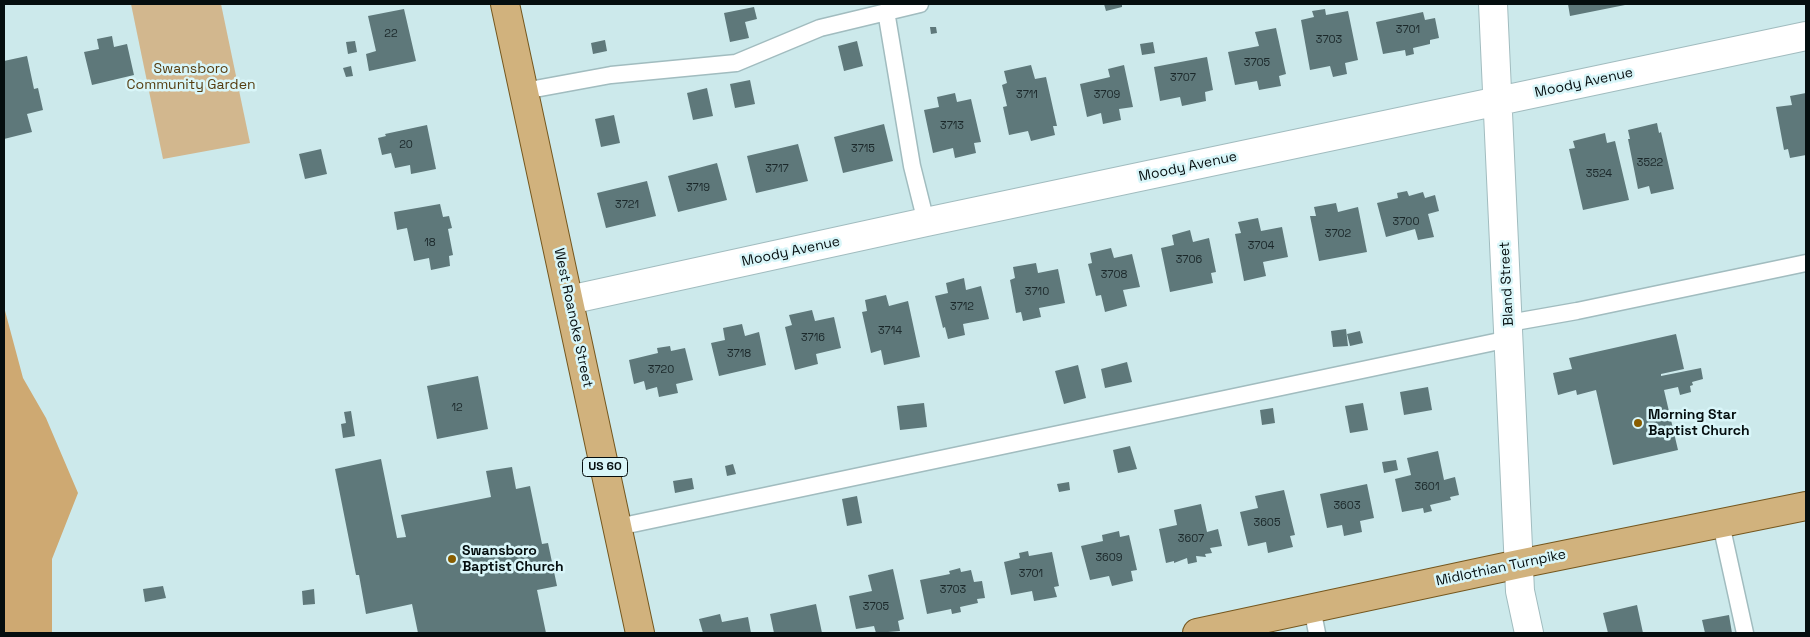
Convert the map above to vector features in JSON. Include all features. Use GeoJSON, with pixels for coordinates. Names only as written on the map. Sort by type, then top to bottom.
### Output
{"type":"FeatureCollection","features":[{"type":"Feature","properties":{"kind":"main road","name":"West Roanoke Street"},"geometry":{"type":"LineString","coordinates":[[505,4],[640,633]]}},
{"type":"Feature","properties":{"kind":"main road","name":"Midlothian Turnpike"},"geometry":{"type":"LineString","coordinates":[[1197,633],[1314,620],[1519,564],[1806,506]]}},
{"type":"Feature","properties":{"kind":"street","name":"Bland Street"},"geometry":{"type":"LineString","coordinates":[[1493,4],[1520,591],[1529,633]]}},
{"type":"Feature","properties":{"kind":"street","name":"Moody Avenue"},"geometry":{"type":"LineString","coordinates":[[569,300],[926,222],[1806,36]]}},
{"type":"Feature","properties":{"kind":"lane"},"geometry":{"type":"LineString","coordinates":[[524,91],[611,75],[736,63],[820,28],[920,4]]}},
{"type":"Feature","properties":{"kind":"lane"},"geometry":{"type":"LineString","coordinates":[[886,11],[912,166],[926,222]]}},
{"type":"Feature","properties":{"kind":"lane"},"geometry":{"type":"LineString","coordinates":[[618,527],[1509,331],[1586,309],[1806,263]]}},
{"type":"Feature","properties":{"kind":"lane"},"geometry":{"type":"LineString","coordinates":[[1721,524],[1745,633]]}},
{"type":"Feature","properties":{"kind":"green space","name":"Swansboro Community Garden"},"geometry":{"type":"Polygon","coordinates":[[[131,4],[221,4],[250,143],[163,159],[131,4]]]}},
{"type":"Feature","properties":{"kind":"shaded area"},"geometry":{"type":"Polygon","coordinates":[[[4,307],[23,378],[46,418],[78,493],[52,559],[52,633],[4,633],[4,307]]]}},
{"type":"Feature","properties":{"kind":"building"},"geometry":{"type":"Polygon","coordinates":[[[1104,4],[1122,4],[1122,7],[1106,11],[1104,4]]]}},
{"type":"Feature","properties":{"kind":"building"},"geometry":{"type":"Polygon","coordinates":[[[1568,4],[1625,4],[1625,5],[1570,16],[1568,4]]]}},
{"type":"Feature","properties":{"kind":"building"},"geometry":{"type":"Polygon","coordinates":[[[754,7],[757,19],[745,22],[749,38],[730,42],[724,13],[754,7]]]}},
{"type":"Feature","properties":{"kind":"building"},"geometry":{"type":"Polygon","coordinates":[[[404,9],[416,61],[369,71],[366,54],[376,51],[368,16],[404,9]]]}},
{"type":"Feature","properties":{"kind":"building"},"geometry":{"type":"Polygon","coordinates":[[[1325,9],[1326,15],[1348,11],[1358,60],[1345,63],[1347,74],[1333,77],[1330,66],[1310,70],[1301,20],[1314,17],[1312,11],[1325,9]]]}},
{"type":"Feature","properties":{"kind":"building"},"geometry":{"type":"Polygon","coordinates":[[[1423,12],[1425,20],[1435,18],[1439,38],[1430,40],[1430,44],[1413,48],[1414,54],[1406,56],[1405,50],[1383,54],[1376,22],[1423,12]]]}},
{"type":"Feature","properties":{"kind":"building"},"geometry":{"type":"Polygon","coordinates":[[[930,27],[936,27],[937,33],[931,34],[930,27]]]}},
{"type":"Feature","properties":{"kind":"building"},"geometry":{"type":"Polygon","coordinates":[[[1276,28],[1286,74],[1279,76],[1281,86],[1259,90],[1257,81],[1235,85],[1228,52],[1259,46],[1255,32],[1276,28]]]}},
{"type":"Feature","properties":{"kind":"building"},"geometry":{"type":"Polygon","coordinates":[[[112,36],[114,47],[127,44],[134,75],[92,85],[84,52],[99,49],[97,39],[112,36]]]}},
{"type":"Feature","properties":{"kind":"building"},"geometry":{"type":"Polygon","coordinates":[[[605,40],[607,51],[593,54],[591,43],[605,40]]]}},
{"type":"Feature","properties":{"kind":"building"},"geometry":{"type":"Polygon","coordinates":[[[355,41],[357,52],[348,54],[346,42],[355,41]]]}},
{"type":"Feature","properties":{"kind":"building"},"geometry":{"type":"Polygon","coordinates":[[[857,41],[863,66],[844,71],[838,46],[857,41]]]}},
{"type":"Feature","properties":{"kind":"building"},"geometry":{"type":"Polygon","coordinates":[[[1153,42],[1155,53],[1142,55],[1140,44],[1153,42]]]}},
{"type":"Feature","properties":{"kind":"building"},"geometry":{"type":"Polygon","coordinates":[[[27,56],[34,89],[38,88],[43,110],[27,114],[32,132],[4,139],[4,61],[27,56]]]}},
{"type":"Feature","properties":{"kind":"building"},"geometry":{"type":"Polygon","coordinates":[[[1207,57],[1213,90],[1205,92],[1206,101],[1182,106],[1180,97],[1160,101],[1154,67],[1207,57]]]}},
{"type":"Feature","properties":{"kind":"building"},"geometry":{"type":"Polygon","coordinates":[[[1031,65],[1035,79],[1046,77],[1057,126],[1053,126],[1055,135],[1031,141],[1028,131],[1009,135],[1003,107],[1007,106],[1002,85],[1007,83],[1004,71],[1031,65]]]}},
{"type":"Feature","properties":{"kind":"building"},"geometry":{"type":"Polygon","coordinates":[[[1124,65],[1133,107],[1119,109],[1121,120],[1103,124],[1101,113],[1087,117],[1080,84],[1110,77],[1108,69],[1124,65]]]}},
{"type":"Feature","properties":{"kind":"building"},"geometry":{"type":"Polygon","coordinates":[[[351,66],[353,76],[346,77],[343,68],[351,66]]]}},
{"type":"Feature","properties":{"kind":"building"},"geometry":{"type":"Polygon","coordinates":[[[750,80],[755,104],[735,108],[730,84],[750,80]]]}},
{"type":"Feature","properties":{"kind":"building"},"geometry":{"type":"Polygon","coordinates":[[[707,88],[713,116],[693,120],[687,93],[707,88]]]}},
{"type":"Feature","properties":{"kind":"building"},"geometry":{"type":"Polygon","coordinates":[[[955,93],[957,102],[971,99],[981,142],[974,143],[976,153],[955,158],[953,148],[933,153],[924,110],[939,107],[937,97],[955,93]]]}},
{"type":"Feature","properties":{"kind":"building"},"geometry":{"type":"Polygon","coordinates":[[[1806,93],[1806,155],[1790,158],[1788,149],[1784,150],[1776,107],[1792,105],[1790,96],[1806,93]]]}},
{"type":"Feature","properties":{"kind":"building"},"geometry":{"type":"Polygon","coordinates":[[[614,115],[620,143],[601,147],[595,119],[614,115]]]}},
{"type":"Feature","properties":{"kind":"building"},"geometry":{"type":"Polygon","coordinates":[[[1657,123],[1659,133],[1661,132],[1674,189],[1651,194],[1649,186],[1638,189],[1628,139],[1630,139],[1628,130],[1657,123]]]}},
{"type":"Feature","properties":{"kind":"building"},"geometry":{"type":"Polygon","coordinates":[[[884,124],[893,161],[843,173],[834,137],[884,124]]]}},
{"type":"Feature","properties":{"kind":"building"},"geometry":{"type":"Polygon","coordinates":[[[427,125],[436,169],[411,174],[410,165],[395,168],[391,153],[382,155],[378,138],[386,136],[385,134],[427,125]]]}},
{"type":"Feature","properties":{"kind":"building"},"geometry":{"type":"Polygon","coordinates":[[[1605,133],[1607,143],[1615,141],[1629,200],[1583,210],[1569,149],[1575,148],[1573,141],[1605,133]]]}},
{"type":"Feature","properties":{"kind":"building"},"geometry":{"type":"Polygon","coordinates":[[[798,144],[808,181],[756,193],[747,156],[798,144]]]}},
{"type":"Feature","properties":{"kind":"building"},"geometry":{"type":"Polygon","coordinates":[[[321,149],[327,174],[305,179],[299,154],[321,149]]]}},
{"type":"Feature","properties":{"kind":"building"},"geometry":{"type":"Polygon","coordinates":[[[717,163],[727,200],[678,212],[668,176],[717,163]]]}},
{"type":"Feature","properties":{"kind":"building"},"geometry":{"type":"Polygon","coordinates":[[[647,181],[656,216],[606,228],[597,193],[647,181]]]}},
{"type":"Feature","properties":{"kind":"building"},"geometry":{"type":"Polygon","coordinates":[[[1407,191],[1409,196],[1423,192],[1425,198],[1435,195],[1439,211],[1428,214],[1434,237],[1418,240],[1415,229],[1386,237],[1377,203],[1398,198],[1397,193],[1407,191]]]}},
{"type":"Feature","properties":{"kind":"building"},"geometry":{"type":"Polygon","coordinates":[[[1336,203],[1338,212],[1358,207],[1367,252],[1319,261],[1310,216],[1316,216],[1314,207],[1336,203]]]}},
{"type":"Feature","properties":{"kind":"building"},"geometry":{"type":"Polygon","coordinates":[[[440,204],[443,217],[449,216],[452,228],[448,229],[453,255],[449,256],[450,266],[431,270],[429,258],[414,261],[407,228],[397,230],[394,212],[440,204]]]}},
{"type":"Feature","properties":{"kind":"building"},"geometry":{"type":"Polygon","coordinates":[[[1258,218],[1261,231],[1282,227],[1288,257],[1263,262],[1266,276],[1244,281],[1235,234],[1241,233],[1238,222],[1258,218]]]}},
{"type":"Feature","properties":{"kind":"building"},"geometry":{"type":"Polygon","coordinates":[[[1190,230],[1193,242],[1209,238],[1216,272],[1211,273],[1213,283],[1170,292],[1161,248],[1174,245],[1172,235],[1190,230]]]}},
{"type":"Feature","properties":{"kind":"building"},"geometry":{"type":"Polygon","coordinates":[[[1111,248],[1114,258],[1132,254],[1140,287],[1123,290],[1127,306],[1105,312],[1101,295],[1096,296],[1088,264],[1092,263],[1090,253],[1111,248]]]}},
{"type":"Feature","properties":{"kind":"building"},"geometry":{"type":"Polygon","coordinates":[[[1036,263],[1038,273],[1058,269],[1065,303],[1039,308],[1041,317],[1023,321],[1021,312],[1016,313],[1010,280],[1015,278],[1013,267],[1036,263]]]}},
{"type":"Feature","properties":{"kind":"building"},"geometry":{"type":"Polygon","coordinates":[[[964,278],[966,290],[981,286],[989,319],[963,324],[965,335],[948,339],[945,327],[943,328],[935,296],[948,293],[946,283],[964,278]]]}},
{"type":"Feature","properties":{"kind":"building"},"geometry":{"type":"Polygon","coordinates":[[[886,295],[889,306],[908,301],[920,357],[884,365],[881,350],[871,353],[862,312],[867,311],[865,300],[886,295]]]}},
{"type":"Feature","properties":{"kind":"building"},"geometry":{"type":"Polygon","coordinates":[[[812,310],[815,321],[834,317],[841,348],[816,354],[818,364],[795,370],[785,327],[792,325],[789,315],[812,310]]]}},
{"type":"Feature","properties":{"kind":"building"},"geometry":{"type":"Polygon","coordinates":[[[742,324],[745,336],[759,332],[766,365],[719,376],[711,343],[725,340],[723,328],[742,324]]]}},
{"type":"Feature","properties":{"kind":"building"},"geometry":{"type":"Polygon","coordinates":[[[1346,329],[1348,346],[1333,347],[1331,331],[1346,329]]]}},
{"type":"Feature","properties":{"kind":"building"},"geometry":{"type":"Polygon","coordinates":[[[1360,331],[1363,343],[1350,346],[1347,334],[1360,331]]]}},
{"type":"Feature","properties":{"kind":"building","name":"Morning Star Baptist Church"},"geometry":{"type":"Polygon","coordinates":[[[1676,334],[1684,369],[1661,374],[1661,376],[1701,368],[1703,379],[1692,382],[1693,385],[1690,386],[1691,392],[1680,395],[1678,387],[1664,390],[1678,450],[1613,465],[1596,390],[1577,395],[1576,390],[1558,395],[1553,373],[1572,369],[1569,358],[1676,334]]]}},
{"type":"Feature","properties":{"kind":"building"},"geometry":{"type":"Polygon","coordinates":[[[670,346],[671,351],[685,348],[693,380],[676,384],[678,393],[659,397],[657,387],[646,390],[644,381],[634,384],[629,360],[658,353],[657,348],[670,346]]]}},
{"type":"Feature","properties":{"kind":"building"},"geometry":{"type":"Polygon","coordinates":[[[1127,362],[1132,382],[1105,388],[1101,369],[1127,362]]]}},
{"type":"Feature","properties":{"kind":"building"},"geometry":{"type":"Polygon","coordinates":[[[1078,365],[1086,398],[1064,404],[1055,371],[1078,365]]]}},
{"type":"Feature","properties":{"kind":"building"},"geometry":{"type":"Polygon","coordinates":[[[478,376],[488,429],[437,439],[427,386],[478,376]]]}},
{"type":"Feature","properties":{"kind":"building"},"geometry":{"type":"Polygon","coordinates":[[[1428,387],[1432,410],[1404,415],[1400,392],[1428,387]]]}},
{"type":"Feature","properties":{"kind":"building"},"geometry":{"type":"Polygon","coordinates":[[[924,403],[927,427],[900,430],[897,406],[924,403]]]}},
{"type":"Feature","properties":{"kind":"building"},"geometry":{"type":"Polygon","coordinates":[[[1363,403],[1368,430],[1350,433],[1345,406],[1363,403]]]}},
{"type":"Feature","properties":{"kind":"building"},"geometry":{"type":"Polygon","coordinates":[[[1273,408],[1275,423],[1262,425],[1260,410],[1273,408]]]}},
{"type":"Feature","properties":{"kind":"building"},"geometry":{"type":"Polygon","coordinates":[[[351,411],[355,436],[343,438],[341,424],[346,423],[344,412],[351,411]]]}},
{"type":"Feature","properties":{"kind":"building"},"geometry":{"type":"Polygon","coordinates":[[[1130,446],[1137,469],[1118,473],[1113,450],[1130,446]]]}},
{"type":"Feature","properties":{"kind":"building"},"geometry":{"type":"Polygon","coordinates":[[[1438,451],[1444,480],[1455,477],[1459,495],[1450,497],[1451,500],[1430,505],[1432,511],[1424,513],[1423,508],[1402,512],[1395,479],[1411,475],[1407,458],[1438,451]]]}},
{"type":"Feature","properties":{"kind":"building","name":"Swansboro Baptist Church"},"geometry":{"type":"Polygon","coordinates":[[[381,459],[397,538],[406,537],[401,515],[491,497],[486,471],[512,467],[516,489],[530,486],[542,544],[548,543],[557,586],[537,590],[546,633],[418,633],[412,604],[366,614],[359,575],[356,575],[335,469],[381,459]]]}},
{"type":"Feature","properties":{"kind":"building"},"geometry":{"type":"Polygon","coordinates":[[[1396,460],[1398,470],[1384,473],[1382,462],[1396,460]]]}},
{"type":"Feature","properties":{"kind":"building"},"geometry":{"type":"Polygon","coordinates":[[[733,464],[736,474],[727,476],[725,466],[733,464]]]}},
{"type":"Feature","properties":{"kind":"building"},"geometry":{"type":"Polygon","coordinates":[[[692,478],[694,489],[675,493],[673,481],[692,478]]]}},
{"type":"Feature","properties":{"kind":"building"},"geometry":{"type":"Polygon","coordinates":[[[1069,482],[1070,490],[1059,492],[1057,484],[1069,482]]]}},
{"type":"Feature","properties":{"kind":"building"},"geometry":{"type":"Polygon","coordinates":[[[1367,484],[1374,518],[1360,521],[1362,532],[1344,536],[1342,525],[1327,528],[1320,494],[1367,484]]]}},
{"type":"Feature","properties":{"kind":"building"},"geometry":{"type":"Polygon","coordinates":[[[1284,490],[1295,535],[1290,536],[1293,547],[1268,553],[1266,542],[1248,546],[1240,512],[1258,508],[1255,496],[1284,490]]]}},
{"type":"Feature","properties":{"kind":"building"},"geometry":{"type":"Polygon","coordinates":[[[857,496],[862,523],[847,526],[842,499],[857,496]]]}},
{"type":"Feature","properties":{"kind":"building"},"geometry":{"type":"Polygon","coordinates":[[[1201,504],[1207,532],[1218,529],[1222,546],[1210,548],[1212,553],[1205,554],[1206,557],[1196,556],[1197,562],[1188,564],[1187,558],[1174,563],[1174,561],[1166,563],[1159,529],[1177,525],[1174,510],[1201,504]]]}},
{"type":"Feature","properties":{"kind":"building"},"geometry":{"type":"Polygon","coordinates":[[[1119,531],[1120,537],[1129,535],[1137,570],[1131,571],[1133,581],[1112,586],[1109,576],[1090,580],[1081,546],[1103,541],[1102,535],[1119,531]]]}},
{"type":"Feature","properties":{"kind":"building"},"geometry":{"type":"Polygon","coordinates":[[[1028,551],[1029,556],[1052,552],[1059,586],[1054,587],[1057,597],[1034,601],[1032,591],[1011,595],[1004,562],[1020,558],[1019,553],[1028,551]]]}},
{"type":"Feature","properties":{"kind":"building"},"geometry":{"type":"Polygon","coordinates":[[[960,568],[961,572],[971,570],[974,582],[982,581],[985,598],[977,599],[978,603],[960,607],[961,612],[952,614],[951,609],[927,614],[920,580],[950,574],[949,571],[960,568]]]}},
{"type":"Feature","properties":{"kind":"building"},"geometry":{"type":"Polygon","coordinates":[[[893,569],[904,619],[898,621],[900,631],[876,633],[874,626],[856,629],[849,596],[872,591],[868,575],[893,569]]]}},
{"type":"Feature","properties":{"kind":"building"},"geometry":{"type":"Polygon","coordinates":[[[163,586],[166,598],[145,602],[143,589],[163,586]]]}},
{"type":"Feature","properties":{"kind":"building"},"geometry":{"type":"Polygon","coordinates":[[[314,589],[315,604],[303,605],[302,591],[314,589]]]}},
{"type":"Feature","properties":{"kind":"building"},"geometry":{"type":"Polygon","coordinates":[[[816,604],[822,633],[774,633],[770,614],[816,604]]]}},
{"type":"Feature","properties":{"kind":"building"},"geometry":{"type":"Polygon","coordinates":[[[1637,605],[1643,633],[1608,633],[1603,613],[1637,605]]]}},
{"type":"Feature","properties":{"kind":"building"},"geometry":{"type":"Polygon","coordinates":[[[720,614],[722,622],[748,617],[751,633],[703,633],[699,619],[720,614]]]}},
{"type":"Feature","properties":{"kind":"building"},"geometry":{"type":"Polygon","coordinates":[[[1729,615],[1732,633],[1705,633],[1702,620],[1729,615]]]}},
{"type":"Feature","properties":{"kind":"place","name":"Morning Star Baptist Church"},"geometry":{"type":"Point","coordinates":[1638,423]}},
{"type":"Feature","properties":{"kind":"place","name":"Swansboro Baptist Church"},"geometry":{"type":"Point","coordinates":[452,559]}}]}
